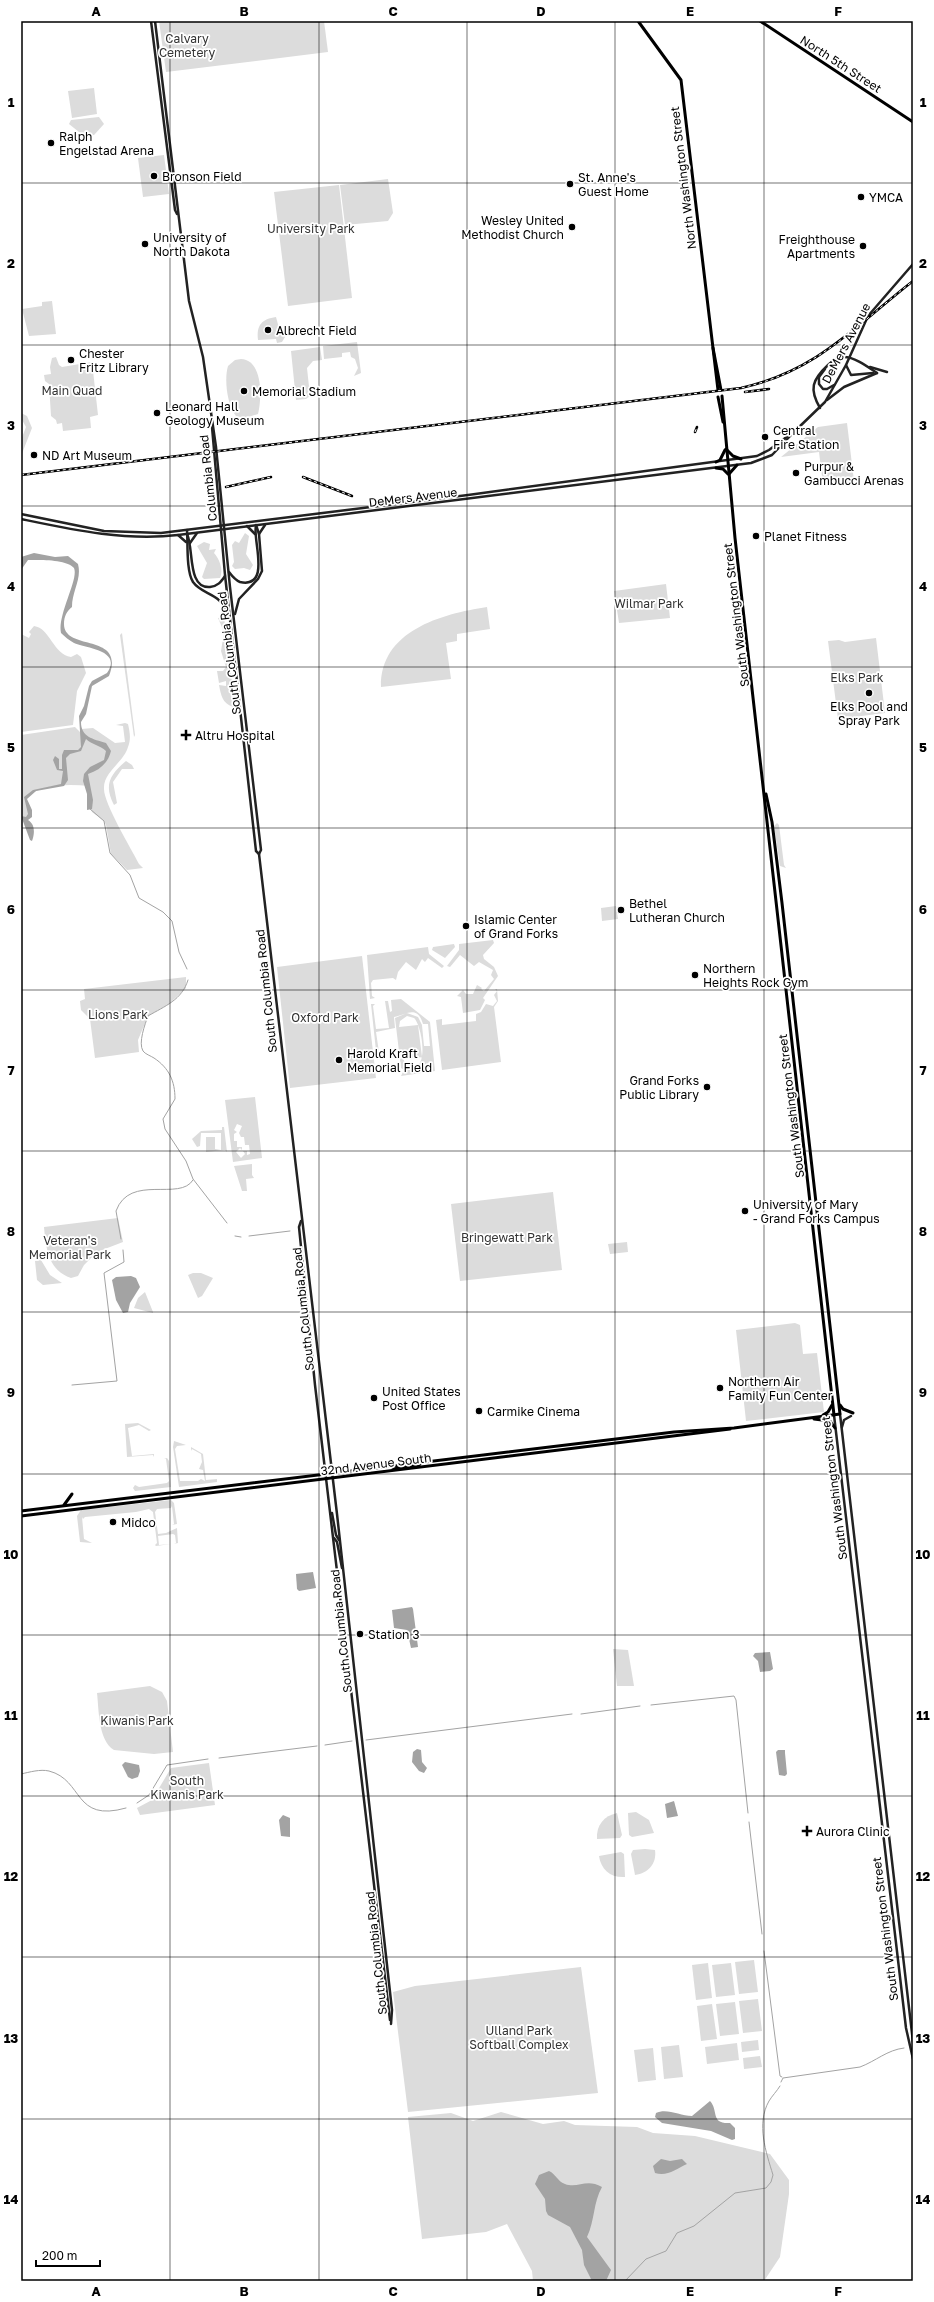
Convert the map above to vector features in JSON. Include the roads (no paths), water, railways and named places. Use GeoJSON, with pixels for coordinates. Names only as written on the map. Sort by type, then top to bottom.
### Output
{"type":"FeatureCollection","features":[{"type":"Feature","properties":{"kind":"main road"},"geometry":{"type":"LineString","coordinates":[[151,21],[166,149],[175,210],[177,214]]}},
{"type":"Feature","properties":{"kind":"main road"},"geometry":{"type":"LineString","coordinates":[[155,21],[177,214]]}},
{"type":"Feature","properties":{"kind":"main road","name":"North Washington Street"},"geometry":{"type":"LineString","coordinates":[[638,21],[675,70],[680,80],[712,347],[719,390]]}},
{"type":"Feature","properties":{"kind":"main road","name":"North 5th Street"},"geometry":{"type":"LineString","coordinates":[[760,21],[913,122]]}},
{"type":"Feature","properties":{"kind":"main road","name":"Columbia Road"},"geometry":{"type":"LineString","coordinates":[[177,214],[190,306],[196,320],[203,357],[225,545]]}},
{"type":"Feature","properties":{"kind":"main road","name":"DeMers Avenue"},"geometry":{"type":"LineString","coordinates":[[21,514],[104,531],[150,534],[256,523],[756,456],[775,446],[796,430],[825,402],[846,365],[872,309],[913,264]]}},
{"type":"Feature","properties":{"kind":"main road"},"geometry":{"type":"LineString","coordinates":[[820,408],[814,399],[813,386],[818,374],[836,359],[845,356],[877,373]]}},
{"type":"Feature","properties":{"kind":"main road"},"geometry":{"type":"LineString","coordinates":[[829,364],[819,377],[819,384],[823,389],[827,389],[837,382]]}},
{"type":"Feature","properties":{"kind":"main road"},"geometry":{"type":"LineString","coordinates":[[862,364],[887,372]]}},
{"type":"Feature","properties":{"kind":"main road"},"geometry":{"type":"LineString","coordinates":[[846,365],[851,375],[877,373]]}},
{"type":"Feature","properties":{"kind":"main road"},"geometry":{"type":"LineString","coordinates":[[825,402],[844,387],[877,373]]}},
{"type":"Feature","properties":{"kind":"main road","name":"South Washington Street"},"geometry":{"type":"LineString","coordinates":[[720,396],[766,794],[767,822],[835,1428],[906,2028],[913,2059]]}},
{"type":"Feature","properties":{"kind":"main road","name":"DeMers Avenue"},"geometry":{"type":"LineString","coordinates":[[21,519],[86,533],[156,538],[247,526],[256,523],[266,524],[758,462],[778,450],[796,430]]}},
{"type":"Feature","properties":{"kind":"main road"},"geometry":{"type":"LineString","coordinates":[[775,446],[778,450]]}},
{"type":"Feature","properties":{"kind":"main road"},"geometry":{"type":"LineString","coordinates":[[716,462],[720,460],[726,449],[733,456],[741,459]]}},
{"type":"Feature","properties":{"kind":"main road"},"geometry":{"type":"LineString","coordinates":[[729,476],[732,469],[737,465]]}},
{"type":"Feature","properties":{"kind":"main road"},"geometry":{"type":"LineString","coordinates":[[716,468],[726,471],[729,476]]}},
{"type":"Feature","properties":{"kind":"main road"},"geometry":{"type":"LineString","coordinates":[[654,470],[654,475]]}},
{"type":"Feature","properties":{"kind":"main road"},"geometry":{"type":"LineString","coordinates":[[234,619],[239,598],[258,579],[262,571],[259,534],[256,523]]}},
{"type":"Feature","properties":{"kind":"main road"},"geometry":{"type":"LineString","coordinates":[[228,571],[234,578],[241,582],[249,582],[256,576],[259,567],[256,523]]}},
{"type":"Feature","properties":{"kind":"main road"},"geometry":{"type":"LineString","coordinates":[[259,534],[266,524]]}},
{"type":"Feature","properties":{"kind":"main road"},"geometry":{"type":"LineString","coordinates":[[247,526],[256,536]]}},
{"type":"Feature","properties":{"kind":"main road"},"geometry":{"type":"LineString","coordinates":[[187,530],[192,580],[197,586],[220,601],[230,620]]}},
{"type":"Feature","properties":{"kind":"main road"},"geometry":{"type":"LineString","coordinates":[[188,543],[198,532]]}},
{"type":"Feature","properties":{"kind":"main road"},"geometry":{"type":"LineString","coordinates":[[178,535],[188,543],[194,576],[198,582],[204,586],[212,587],[220,583],[225,575]]}},
{"type":"Feature","properties":{"kind":"main road","name":"South Columbia Road"},"geometry":{"type":"LineString","coordinates":[[225,545],[261,850]]}},
{"type":"Feature","properties":{"kind":"main road","name":"South Columbia Road"},"geometry":{"type":"LineString","coordinates":[[225,545],[225,575],[232,639],[256,851],[259,854],[301,1220],[303,1225],[319,1380],[340,1540],[383,1924],[392,2010],[391,2024],[383,1968],[342,1604],[314,1380],[299,1227],[301,1220]]}},
{"type":"Feature","properties":{"kind":"main road"},"geometry":{"type":"LineString","coordinates":[[232,639],[237,647]]}},
{"type":"Feature","properties":{"kind":"main road","name":"South Washington Street"},"geometry":{"type":"LineString","coordinates":[[766,794],[770,809],[781,897],[913,2042]]}},
{"type":"Feature","properties":{"kind":"main road"},"geometry":{"type":"LineString","coordinates":[[255,839],[261,850],[259,854]]}},
{"type":"Feature","properties":{"kind":"main road"},"geometry":{"type":"LineString","coordinates":[[305,1297],[310,1296]]}},
{"type":"Feature","properties":{"kind":"main road"},"geometry":{"type":"LineString","coordinates":[[827,1348],[832,1347]]}},
{"type":"Feature","properties":{"kind":"main road"},"geometry":{"type":"LineString","coordinates":[[314,1380],[319,1380]]}},
{"type":"Feature","properties":{"kind":"main road"},"geometry":{"type":"LineString","coordinates":[[815,1418],[828,1412],[832,1399]]}},
{"type":"Feature","properties":{"kind":"main road"},"geometry":{"type":"LineString","coordinates":[[839,1404],[843,1409],[852,1414],[844,1420],[842,1428]]}},
{"type":"Feature","properties":{"kind":"main road","name":"32nd Avenue South"},"geometry":{"type":"LineString","coordinates":[[21,1516],[674,1437],[840,1414]]}},
{"type":"Feature","properties":{"kind":"main road"},"geometry":{"type":"LineString","coordinates":[[804,1419],[828,1420],[835,1428]]}},
{"type":"Feature","properties":{"kind":"main road","name":"32nd Avenue South"},"geometry":{"type":"LineString","coordinates":[[21,1511],[674,1432],[734,1428]]}},
{"type":"Feature","properties":{"kind":"main road"},"geometry":{"type":"LineString","coordinates":[[674,1432],[674,1437]]}},
{"type":"Feature","properties":{"kind":"main road"},"geometry":{"type":"LineString","coordinates":[[583,1443],[584,1447]]}},
{"type":"Feature","properties":{"kind":"main road"},"geometry":{"type":"LineString","coordinates":[[502,1453],[503,1457]]}},
{"type":"Feature","properties":{"kind":"main road"},"geometry":{"type":"LineString","coordinates":[[455,1458],[456,1463]]}},
{"type":"Feature","properties":{"kind":"main road"},"geometry":{"type":"LineString","coordinates":[[374,1474],[419,1465],[422,1462]]}},
{"type":"Feature","properties":{"kind":"main road"},"geometry":{"type":"LineString","coordinates":[[176,1492],[176,1497]]}},
{"type":"Feature","properties":{"kind":"main road"},"geometry":{"type":"LineString","coordinates":[[62,1506],[69,1501],[72,1494]]}},
{"type":"Feature","properties":{"kind":"main road"},"geometry":{"type":"LineString","coordinates":[[73,1504],[74,1509]]}},
{"type":"Feature","properties":{"kind":"main road"},"geometry":{"type":"LineString","coordinates":[[330,1510],[336,1535],[340,1540]]}},
{"type":"Feature","properties":{"kind":"main road"},"geometry":{"type":"LineString","coordinates":[[334,1538],[337,1542],[340,1565],[343,1570]]}},
{"type":"Feature","properties":{"kind":"main road"},"geometry":{"type":"LineString","coordinates":[[377,1911],[383,1924]]}},
{"type":"Feature","properties":{"kind":"main road"},"geometry":{"type":"LineString","coordinates":[[377,1986],[381,1981],[383,1968]]}},
{"type":"Feature","properties":{"kind":"waterway"},"geometry":{"type":"LineString","coordinates":[[90,809],[104,821],[110,853],[130,875],[139,898],[163,912],[172,921],[179,952],[187,969]]}},
{"type":"Feature","properties":{"kind":"waterway"},"geometry":{"type":"LineString","coordinates":[[188,980],[182,993],[177,998],[148,1016],[142,1034],[141,1043],[143,1051],[164,1066],[174,1086],[175,1099],[163,1119],[165,1129],[186,1161],[193,1179],[227,1223]]}},
{"type":"Feature","properties":{"kind":"waterway"},"geometry":{"type":"LineString","coordinates":[[121,1239],[116,1211],[123,1200],[132,1193],[143,1190],[177,1189],[187,1186],[193,1180]]}},
{"type":"Feature","properties":{"kind":"waterway"},"geometry":{"type":"LineString","coordinates":[[249,1236],[290,1231]]}},
{"type":"Feature","properties":{"kind":"waterway"},"geometry":{"type":"LineString","coordinates":[[235,1236],[241,1237]]}},
{"type":"Feature","properties":{"kind":"waterway"},"geometry":{"type":"LineString","coordinates":[[72,1385],[117,1381],[104,1273],[124,1262],[123,1250]]}},
{"type":"Feature","properties":{"kind":"waterway"},"geometry":{"type":"LineString","coordinates":[[651,1705],[734,1696],[736,1700],[748,1813]]}},
{"type":"Feature","properties":{"kind":"waterway"},"geometry":{"type":"LineString","coordinates":[[581,1714],[640,1706]]}},
{"type":"Feature","properties":{"kind":"waterway"},"geometry":{"type":"LineString","coordinates":[[366,1740],[572,1714]]}},
{"type":"Feature","properties":{"kind":"waterway"},"geometry":{"type":"LineString","coordinates":[[325,1745],[352,1741]]}},
{"type":"Feature","properties":{"kind":"waterway"},"geometry":{"type":"LineString","coordinates":[[219,1758],[317,1746]]}},
{"type":"Feature","properties":{"kind":"waterway"},"geometry":{"type":"LineString","coordinates":[[137,1803],[149,1795],[167,1765],[208,1759]]}},
{"type":"Feature","properties":{"kind":"waterway"},"geometry":{"type":"LineString","coordinates":[[21,1774],[46,1770],[60,1776],[88,1805],[97,1810],[109,1811],[126,1808]]}},
{"type":"Feature","properties":{"kind":"waterway"},"geometry":{"type":"LineString","coordinates":[[749,1822],[762,1934]]}},
{"type":"Feature","properties":{"kind":"waterway"},"geometry":{"type":"LineString","coordinates":[[764,1951],[780,2076],[782,2077]]}},
{"type":"Feature","properties":{"kind":"waterway"},"geometry":{"type":"LineString","coordinates":[[781,2082],[783,2078],[860,2067],[887,2053],[904,2048]]}},
{"type":"Feature","properties":{"kind":"waterway"},"geometry":{"type":"LineString","coordinates":[[625,2281],[646,2259],[666,2251],[677,2233],[694,2226],[735,2193],[766,2188],[771,2182],[773,2175],[765,2148],[763,2119],[769,2101],[780,2086]]}},
{"type":"Feature","properties":{"kind":"railway"},"geometry":{"type":"LineString","coordinates":[[21,475],[741,388],[792,371],[813,359],[853,331],[913,281]]}},
{"type":"Feature","properties":{"kind":"railway"},"geometry":{"type":"LineString","coordinates":[[745,392],[769,389]]}},
{"type":"Feature","properties":{"kind":"railway"},"geometry":{"type":"LineString","coordinates":[[695,432],[697,427]]}},
{"type":"Feature","properties":{"kind":"railway"},"geometry":{"type":"LineString","coordinates":[[226,487],[271,477]]}},
{"type":"Feature","properties":{"kind":"railway"},"geometry":{"type":"LineString","coordinates":[[303,477],[352,496]]}},
{"type":"Feature","properties":{"kind":"place","name":"Ralph Engelstad Arena"},"geometry":{"type":"Point","coordinates":[51,143]}},
{"type":"Feature","properties":{"kind":"place","name":"Bronson Field"},"geometry":{"type":"Point","coordinates":[154,176]}},
{"type":"Feature","properties":{"kind":"place","name":"St. Anne's Guest Home"},"geometry":{"type":"Point","coordinates":[570,184]}},
{"type":"Feature","properties":{"kind":"place","name":"YMCA"},"geometry":{"type":"Point","coordinates":[861,197]}},
{"type":"Feature","properties":{"kind":"place","name":"Wesley United Methodist Church"},"geometry":{"type":"Point","coordinates":[572,227]}},
{"type":"Feature","properties":{"kind":"place","name":"University of North Dakota"},"geometry":{"type":"Point","coordinates":[145,244]}},
{"type":"Feature","properties":{"kind":"place","name":"Freighthouse Apartments"},"geometry":{"type":"Point","coordinates":[863,246]}},
{"type":"Feature","properties":{"kind":"place","name":"Albrecht Field"},"geometry":{"type":"Point","coordinates":[268,330]}},
{"type":"Feature","properties":{"kind":"place","name":"Chester Fritz Library"},"geometry":{"type":"Point","coordinates":[71,360]}},
{"type":"Feature","properties":{"kind":"place","name":"Memorial Stadium"},"geometry":{"type":"Point","coordinates":[244,391]}},
{"type":"Feature","properties":{"kind":"place","name":"Leonard Hall Geology Museum"},"geometry":{"type":"Point","coordinates":[157,413]}},
{"type":"Feature","properties":{"kind":"place","name":"Central Fire Station"},"geometry":{"type":"Point","coordinates":[765,437]}},
{"type":"Feature","properties":{"kind":"place","name":"ND Art Museum"},"geometry":{"type":"Point","coordinates":[34,455]}},
{"type":"Feature","properties":{"kind":"place","name":"Purpur & Gambucci Arenas"},"geometry":{"type":"Point","coordinates":[796,473]}},
{"type":"Feature","properties":{"kind":"place","name":"Planet Fitness"},"geometry":{"type":"Point","coordinates":[756,536]}},
{"type":"Feature","properties":{"kind":"place","name":"Elks Pool and Spray Park"},"geometry":{"type":"Point","coordinates":[869,693]}},
{"type":"Feature","properties":{"kind":"place","name":"Altru Hospital"},"geometry":{"type":"Point","coordinates":[186,735]}},
{"type":"Feature","properties":{"kind":"place","name":"Bethel Lutheran Church"},"geometry":{"type":"Point","coordinates":[621,910]}},
{"type":"Feature","properties":{"kind":"place","name":"Islamic Center of Grand Forks"},"geometry":{"type":"Point","coordinates":[466,926]}},
{"type":"Feature","properties":{"kind":"place","name":"Northern Heights Rock Gym"},"geometry":{"type":"Point","coordinates":[695,975]}},
{"type":"Feature","properties":{"kind":"place","name":"Harold Kraft Memorial Field"},"geometry":{"type":"Point","coordinates":[339,1060]}},
{"type":"Feature","properties":{"kind":"place","name":"Grand Forks Public Library"},"geometry":{"type":"Point","coordinates":[707,1087]}},
{"type":"Feature","properties":{"kind":"place","name":"University of Mary - Grand Forks Campus"},"geometry":{"type":"Point","coordinates":[745,1211]}},
{"type":"Feature","properties":{"kind":"place","name":"Northern Air Family Fun Center"},"geometry":{"type":"Point","coordinates":[720,1388]}},
{"type":"Feature","properties":{"kind":"place","name":"United States Post Office"},"geometry":{"type":"Point","coordinates":[374,1398]}},
{"type":"Feature","properties":{"kind":"place","name":"Carmike Cinema"},"geometry":{"type":"Point","coordinates":[479,1411]}},
{"type":"Feature","properties":{"kind":"place","name":"Midco"},"geometry":{"type":"Point","coordinates":[113,1522]}},
{"type":"Feature","properties":{"kind":"place","name":"Station 3"},"geometry":{"type":"Point","coordinates":[360,1634]}},
{"type":"Feature","properties":{"kind":"place","name":"Aurora Clinic"},"geometry":{"type":"Point","coordinates":[807,1831]}},
{"type":"Feature","properties":{"kind":"park label","name":"Calvary Cemetery"},"geometry":{"type":"Point","coordinates":[187,45]}},
{"type":"Feature","properties":{"kind":"park label","name":"University Park"},"geometry":{"type":"Point","coordinates":[311,228]}},
{"type":"Feature","properties":{"kind":"park label","name":"Main Quad"},"geometry":{"type":"Point","coordinates":[72,390]}},
{"type":"Feature","properties":{"kind":"park label","name":"Wilmar Park"},"geometry":{"type":"Point","coordinates":[649,603]}},
{"type":"Feature","properties":{"kind":"park label","name":"Elks Park"},"geometry":{"type":"Point","coordinates":[857,677]}},
{"type":"Feature","properties":{"kind":"park label","name":"Lions Park"},"geometry":{"type":"Point","coordinates":[118,1014]}},
{"type":"Feature","properties":{"kind":"park label","name":"Oxford Park"},"geometry":{"type":"Point","coordinates":[325,1017]}},
{"type":"Feature","properties":{"kind":"park label","name":"Bringewatt Park"},"geometry":{"type":"Point","coordinates":[507,1237]}},
{"type":"Feature","properties":{"kind":"park label","name":"Veteran's Memorial Park"},"geometry":{"type":"Point","coordinates":[70,1247]}},
{"type":"Feature","properties":{"kind":"park label","name":"Kiwanis Park"},"geometry":{"type":"Point","coordinates":[137,1720]}},
{"type":"Feature","properties":{"kind":"park label","name":"South Kiwanis Park"},"geometry":{"type":"Point","coordinates":[187,1787]}},
{"type":"Feature","properties":{"kind":"park label","name":"Ulland Park Softball Complex"},"geometry":{"type":"Point","coordinates":[519,2037]}}]}
